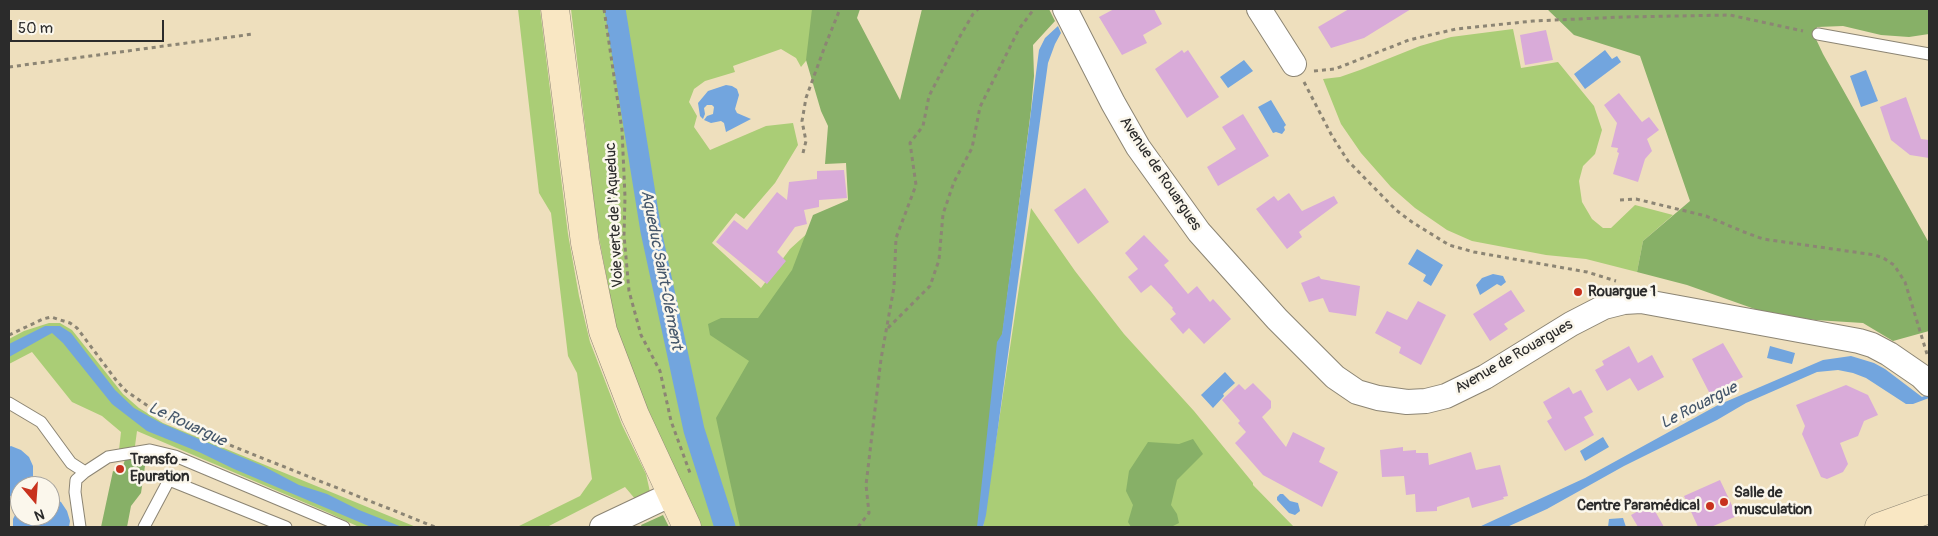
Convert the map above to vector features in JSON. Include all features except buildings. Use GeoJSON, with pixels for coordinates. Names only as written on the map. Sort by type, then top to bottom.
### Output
{"type":"FeatureCollection","features":[{"type":"Feature","properties":{"kind":"street"},"geometry":{"type":"LineString","coordinates":[[555,9],[585,243],[603,331],[634,415],[687,527]]}},
{"type":"Feature","properties":{"kind":"street","name":"Avenue de Rouargues"},"geometry":{"type":"LineString","coordinates":[[1066,9],[1113,103],[1138,147],[1199,232],[1284,325],[1335,377],[1351,389],[1378,398],[1407,402],[1446,396],[1485,377],[1587,315],[1614,304],[1641,301],[1859,341],[1889,354],[1921,376],[1929,384]]}},
{"type":"Feature","properties":{"kind":"street"},"geometry":{"type":"LineString","coordinates":[[1259,9],[1294,64]]}},
{"type":"Feature","properties":{"kind":"street"},"geometry":{"type":"LineString","coordinates":[[602,527],[672,494]]}},
{"type":"Feature","properties":{"kind":"street"},"geometry":{"type":"LineString","coordinates":[[1879,527],[1929,509]]}},
{"type":"Feature","properties":{"kind":"lane"},"geometry":{"type":"LineString","coordinates":[[1818,34],[1929,54]]}},
{"type":"Feature","properties":{"kind":"lane"},"geometry":{"type":"LineString","coordinates":[[9,403],[41,422],[72,463],[86,472]]}},
{"type":"Feature","properties":{"kind":"lane"},"geometry":{"type":"LineString","coordinates":[[80,527],[75,492],[76,480],[108,457],[116,454],[150,450],[175,456],[344,527]]}},
{"type":"Feature","properties":{"kind":"lane"},"geometry":{"type":"LineString","coordinates":[[144,527],[169,480],[286,527]]}},
{"type":"Feature","properties":{"kind":"path","name":"Voie verte de l'Aqueduc"},"geometry":{"type":"LineString","coordinates":[[604,9],[622,130],[625,197],[624,235],[629,291],[641,335],[660,371],[671,421],[691,474]]}},
{"type":"Feature","properties":{"kind":"path"},"geometry":{"type":"LineString","coordinates":[[803,153],[806,141],[802,121],[806,98],[840,9]]}},
{"type":"Feature","properties":{"kind":"path"},"geometry":{"type":"LineString","coordinates":[[858,527],[869,513],[866,485],[881,359],[894,287],[896,238],[916,184],[910,143],[923,126],[929,96],[959,38],[978,9]]}},
{"type":"Feature","properties":{"kind":"path"},"geometry":{"type":"LineString","coordinates":[[887,329],[930,286],[939,260],[943,214],[954,182],[972,148],[980,107],[1019,29],[1034,9]]}},
{"type":"Feature","properties":{"kind":"path"},"geometry":{"type":"LineString","coordinates":[[1294,64],[1311,70],[1335,69],[1409,40],[1437,33],[1477,26],[1533,21],[1730,15],[1818,34]]}},
{"type":"Feature","properties":{"kind":"path"},"geometry":{"type":"LineString","coordinates":[[9,68],[253,34]]}},
{"type":"Feature","properties":{"kind":"path"},"geometry":{"type":"LineString","coordinates":[[1294,64],[1332,136],[1348,161],[1396,210],[1412,222],[1449,244],[1474,252],[1587,272],[1636,286],[1641,301]]}},
{"type":"Feature","properties":{"kind":"path"},"geometry":{"type":"LineString","coordinates":[[1620,200],[1636,199],[1706,216],[1763,239],[1875,255],[1886,259],[1894,265],[1905,282],[1928,358]]}},
{"type":"Feature","properties":{"kind":"path"},"geometry":{"type":"LineString","coordinates":[[9,335],[42,319],[51,317],[70,323],[77,328],[126,391],[158,413],[231,445],[435,527]]}},
{"type":"Feature","properties":{"kind":"green space"},"geometry":{"type":"Polygon","coordinates":[[[518,9],[540,9],[568,234],[579,296],[590,342],[622,425],[646,474],[650,492],[636,500],[625,487],[547,527],[517,527],[580,496],[592,479],[577,373],[568,356],[551,213],[539,193],[518,9]]]}},
{"type":"Feature","properties":{"kind":"green space"},"geometry":{"type":"Polygon","coordinates":[[[571,9],[824,9],[814,51],[801,67],[796,58],[781,49],[733,66],[735,72],[705,81],[694,89],[689,102],[697,116],[694,127],[710,150],[766,126],[793,123],[798,145],[775,183],[744,219],[736,213],[712,243],[761,288],[790,249],[832,211],[749,527],[701,527],[647,411],[617,332],[597,227],[571,9]]]}},
{"type":"Feature","properties":{"kind":"green space"},"geometry":{"type":"Polygon","coordinates":[[[812,9],[860,9],[857,18],[900,100],[922,9],[1049,9],[1055,21],[1033,45],[1034,76],[1031,110],[978,527],[740,527],[716,418],[749,361],[710,335],[708,324],[721,318],[758,318],[792,270],[813,215],[848,200],[846,163],[825,164],[828,126],[821,111],[806,60],[812,9]]]}},
{"type":"Feature","properties":{"kind":"green space"},"geometry":{"type":"Polygon","coordinates":[[[1547,9],[1929,9],[1929,34],[1909,37],[1881,35],[1843,26],[1817,27],[1815,37],[1929,243],[1929,331],[1893,341],[1863,323],[1815,320],[1766,313],[1687,285],[1637,272],[1643,241],[1690,201],[1640,56],[1574,35],[1547,9]]]}},
{"type":"Feature","properties":{"kind":"green space"},"geometry":{"type":"Polygon","coordinates":[[[1513,29],[1521,68],[1558,62],[1594,106],[1602,130],[1595,154],[1583,166],[1579,181],[1582,202],[1592,219],[1603,228],[1611,228],[1635,205],[1673,215],[1643,241],[1637,272],[1586,259],[1546,255],[1472,241],[1447,230],[1415,208],[1391,187],[1361,153],[1341,124],[1323,79],[1340,77],[1420,46],[1451,37],[1513,29]]]}},
{"type":"Feature","properties":{"kind":"green space"},"geometry":{"type":"Polygon","coordinates":[[[1031,208],[1075,271],[1124,334],[1194,411],[1253,485],[1294,527],[983,527],[1031,208]]]}},
{"type":"Feature","properties":{"kind":"green space"},"geometry":{"type":"Polygon","coordinates":[[[49,323],[60,323],[72,330],[123,394],[139,408],[163,423],[416,527],[359,527],[137,431],[135,446],[119,450],[121,432],[102,416],[72,402],[32,352],[9,364],[9,339],[24,331],[49,323]]]}},
{"type":"Feature","properties":{"kind":"green space"},"geometry":{"type":"Polygon","coordinates":[[[1193,439],[1203,454],[1177,480],[1171,505],[1177,514],[1179,523],[1171,527],[1131,527],[1128,522],[1133,505],[1126,491],[1129,471],[1148,442],[1179,444],[1193,439]]]}},
{"type":"Feature","properties":{"kind":"green space"},"geometry":{"type":"Polygon","coordinates":[[[133,455],[141,458],[145,466],[141,493],[131,506],[127,527],[101,527],[113,471],[121,473],[126,456],[133,455]]]}},
{"type":"Feature","properties":{"kind":"green space"},"geometry":{"type":"Polygon","coordinates":[[[663,515],[669,527],[642,527],[641,525],[663,515]]]}},
{"type":"Feature","properties":{"kind":"water"},"geometry":{"type":"Polygon","coordinates":[[[1058,26],[1061,33],[1048,63],[986,515],[983,527],[977,527],[997,342],[1002,334],[1039,50],[1045,38],[1058,26]]]}},
{"type":"Feature","properties":{"kind":"water"},"geometry":{"type":"Polygon","coordinates":[[[1605,50],[1612,59],[1617,56],[1621,62],[1585,89],[1574,74],[1605,50]]]}},
{"type":"Feature","properties":{"kind":"water"},"geometry":{"type":"Polygon","coordinates":[[[1244,60],[1253,71],[1228,88],[1220,77],[1244,60]]]}},
{"type":"Feature","properties":{"kind":"water"},"geometry":{"type":"Polygon","coordinates":[[[1866,70],[1878,101],[1861,107],[1850,76],[1866,70]]]}},
{"type":"Feature","properties":{"kind":"water"},"geometry":{"type":"Polygon","coordinates":[[[726,85],[737,89],[739,95],[735,109],[737,113],[751,119],[726,132],[724,123],[721,121],[711,123],[704,120],[707,116],[713,114],[714,107],[707,105],[704,108],[705,114],[703,119],[700,116],[698,103],[708,91],[726,85]]]}},
{"type":"Feature","properties":{"kind":"water"},"geometry":{"type":"Polygon","coordinates":[[[1271,100],[1286,125],[1282,134],[1273,133],[1258,107],[1271,100]]]}},
{"type":"Feature","properties":{"kind":"water"},"geometry":{"type":"Polygon","coordinates":[[[1417,249],[1443,265],[1431,286],[1423,281],[1426,275],[1408,264],[1417,249]]]}},
{"type":"Feature","properties":{"kind":"water"},"geometry":{"type":"Polygon","coordinates":[[[1493,274],[1503,276],[1506,282],[1501,286],[1497,284],[1480,295],[1476,285],[1482,278],[1493,274]]]}},
{"type":"Feature","properties":{"kind":"water"},"geometry":{"type":"Polygon","coordinates":[[[45,326],[60,326],[71,333],[115,390],[134,408],[161,423],[263,466],[299,485],[327,494],[359,510],[402,527],[371,527],[147,431],[112,404],[63,343],[52,333],[9,357],[9,344],[45,326]]]}},
{"type":"Feature","properties":{"kind":"water"},"geometry":{"type":"Polygon","coordinates":[[[1770,346],[1795,353],[1792,364],[1767,358],[1770,346]]]}},
{"type":"Feature","properties":{"kind":"water"},"geometry":{"type":"Polygon","coordinates":[[[1851,356],[1874,363],[1922,397],[1929,394],[1929,398],[1913,404],[1906,404],[1866,378],[1853,373],[1838,370],[1817,372],[1746,403],[1717,420],[1624,466],[1547,509],[1507,527],[1479,527],[1585,478],[1718,405],[1823,360],[1851,356]]]}},
{"type":"Feature","properties":{"kind":"water"},"geometry":{"type":"Polygon","coordinates":[[[1225,372],[1235,383],[1223,394],[1224,396],[1213,408],[1201,395],[1225,372]]]}},
{"type":"Feature","properties":{"kind":"water"},"geometry":{"type":"Polygon","coordinates":[[[1603,437],[1609,447],[1585,461],[1580,451],[1603,437]]]}},
{"type":"Feature","properties":{"kind":"water"},"geometry":{"type":"Polygon","coordinates":[[[9,447],[21,450],[29,457],[33,466],[33,476],[10,476],[9,496],[9,447]]]}},
{"type":"Feature","properties":{"kind":"water"},"geometry":{"type":"Polygon","coordinates":[[[1280,494],[1283,494],[1290,501],[1298,503],[1300,511],[1295,515],[1289,513],[1277,500],[1280,494]]]}},
{"type":"Feature","properties":{"kind":"water"},"geometry":{"type":"Polygon","coordinates":[[[60,501],[67,511],[70,521],[69,527],[13,527],[60,526],[60,501]]]}},
{"type":"Feature","properties":{"kind":"water"},"geometry":{"type":"Polygon","coordinates":[[[1623,518],[1626,527],[1608,527],[1609,519],[1623,518]]]}},
{"type":"Feature","properties":{"kind":"waterway","name":"Aqueduc Saint-Clément"},"geometry":{"type":"LineString","coordinates":[[615,9],[651,231],[694,430],[725,527]]}},
{"type":"Feature","properties":{"kind":"place","name":"Rouargue 1"},"geometry":{"type":"Point","coordinates":[1578,292]}},
{"type":"Feature","properties":{"kind":"place","name":"Transfo - Epuration"},"geometry":{"type":"Point","coordinates":[120,469]}},
{"type":"Feature","properties":{"kind":"place","name":"Salle de musculation"},"geometry":{"type":"Point","coordinates":[1724,502]}},
{"type":"Feature","properties":{"kind":"place","name":"Centre Paramédical"},"geometry":{"type":"Point","coordinates":[1710,506]}},
{"type":"Feature","properties":{"kind":"water label","name":"Le Rouargue"},"geometry":{"type":"Point","coordinates":[1699,406]}},
{"type":"Feature","properties":{"kind":"water label","name":"Le Rouargue"},"geometry":{"type":"Point","coordinates":[187,425]}}]}
